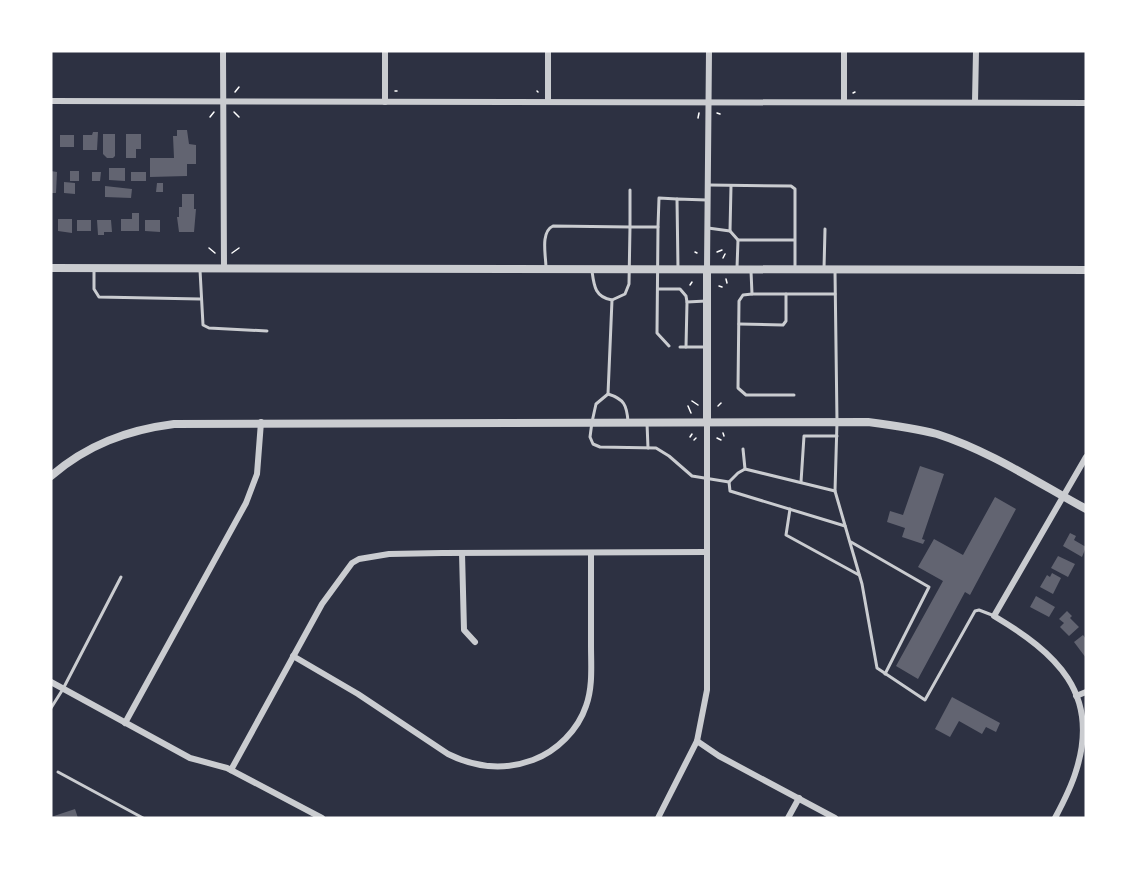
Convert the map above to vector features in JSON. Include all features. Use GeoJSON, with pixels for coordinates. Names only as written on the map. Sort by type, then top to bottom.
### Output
{"type":"FeatureCollection","features":[{"type":"Feature","properties":{"kind":"street"},"geometry":{"type":"LineString","coordinates":[[223,51],[224,268]]}},
{"type":"Feature","properties":{"kind":"street"},"geometry":{"type":"LineString","coordinates":[[385,51],[385,102]]}},
{"type":"Feature","properties":{"kind":"street"},"geometry":{"type":"LineString","coordinates":[[548,101],[549,51]]}},
{"type":"Feature","properties":{"kind":"street"},"geometry":{"type":"LineString","coordinates":[[658,818],[697,741],[707,690],[707,185],[710,51]]}},
{"type":"Feature","properties":{"kind":"street"},"geometry":{"type":"LineString","coordinates":[[844,51],[844,102]]}},
{"type":"Feature","properties":{"kind":"street"},"geometry":{"type":"LineString","coordinates":[[975,102],[976,51]]}},
{"type":"Feature","properties":{"kind":"street"},"geometry":{"type":"LineString","coordinates":[[51,101],[1086,103]]}},
{"type":"Feature","properties":{"kind":"street"},"geometry":{"type":"LineString","coordinates":[[51,268],[1086,270]]}},
{"type":"Feature","properties":{"kind":"street"},"geometry":{"type":"LineString","coordinates":[[125,723],[246,503],[257,474],[261,422]]}},
{"type":"Feature","properties":{"kind":"street"},"geometry":{"type":"LineString","coordinates":[[51,476],[88,450],[130,431],[174,424],[837,422],[900,426],[936,434],[994,458],[1086,509]]}},
{"type":"Feature","properties":{"kind":"street"},"geometry":{"type":"LineString","coordinates":[[1055,818],[1076,772],[1080,754],[1082,717],[1076,696],[1070,679],[1043,649],[1027,636],[994,616],[1086,457]]}},
{"type":"Feature","properties":{"kind":"street"},"geometry":{"type":"LineString","coordinates":[[231,770],[322,604],[352,563],[370,556],[389,554],[707,552]]}},
{"type":"Feature","properties":{"kind":"street"},"geometry":{"type":"LineString","coordinates":[[462,553],[464,630],[475,642]]}},
{"type":"Feature","properties":{"kind":"street"},"geometry":{"type":"LineString","coordinates":[[293,656],[358,694],[448,754],[464,762],[494,767],[526,763],[565,739],[581,717],[586,705],[590,684],[591,553]]}},
{"type":"Feature","properties":{"kind":"street"},"geometry":{"type":"LineString","coordinates":[[51,681],[190,758],[231,770],[322,818]]}},
{"type":"Feature","properties":{"kind":"street"},"geometry":{"type":"LineString","coordinates":[[1076,696],[1086,692]]}},
{"type":"Feature","properties":{"kind":"street"},"geometry":{"type":"LineString","coordinates":[[697,741],[719,756],[836,818]]}},
{"type":"Feature","properties":{"kind":"street"},"geometry":{"type":"LineString","coordinates":[[788,818],[799,798]]}},
{"type":"Feature","properties":{"kind":"lane"},"geometry":{"type":"LineString","coordinates":[[707,185],[791,186],[795,189],[795,269]]}},
{"type":"Feature","properties":{"kind":"lane"},"geometry":{"type":"LineString","coordinates":[[730,231],[731,186]]}},
{"type":"Feature","properties":{"kind":"lane"},"geometry":{"type":"LineString","coordinates":[[592,269],[596,292],[604,298],[612,300],[621,297],[627,291],[630,269],[630,190]]}},
{"type":"Feature","properties":{"kind":"lane"},"geometry":{"type":"LineString","coordinates":[[669,346],[657,333],[659,198],[707,200]]}},
{"type":"Feature","properties":{"kind":"lane"},"geometry":{"type":"LineString","coordinates":[[677,199],[678,269]]}},
{"type":"Feature","properties":{"kind":"lane"},"geometry":{"type":"LineString","coordinates":[[546,269],[545,234],[548,228],[553,226],[658,227]]}},
{"type":"Feature","properties":{"kind":"lane"},"geometry":{"type":"LineString","coordinates":[[707,228],[730,231],[738,240],[737,269]]}},
{"type":"Feature","properties":{"kind":"lane"},"geometry":{"type":"LineString","coordinates":[[824,269],[825,229]]}},
{"type":"Feature","properties":{"kind":"lane"},"geometry":{"type":"LineString","coordinates":[[738,240],[795,240]]}},
{"type":"Feature","properties":{"kind":"lane"},"geometry":{"type":"LineString","coordinates":[[94,268],[94,289],[99,297],[200,299]]}},
{"type":"Feature","properties":{"kind":"lane"},"geometry":{"type":"LineString","coordinates":[[200,268],[202,322],[206,328],[267,331]]}},
{"type":"Feature","properties":{"kind":"lane"},"geometry":{"type":"LineString","coordinates":[[751,269],[752,294]]}},
{"type":"Feature","properties":{"kind":"lane"},"geometry":{"type":"LineString","coordinates":[[835,269],[837,422],[835,491],[859,575],[877,668],[925,700],[975,611],[979,610],[994,616]]}},
{"type":"Feature","properties":{"kind":"lane"},"geometry":{"type":"LineString","coordinates":[[658,289],[680,289],[686,296],[686,347]]}},
{"type":"Feature","properties":{"kind":"lane"},"geometry":{"type":"LineString","coordinates":[[794,396],[746,395],[738,388],[739,301],[743,295],[752,294],[835,294]]}},
{"type":"Feature","properties":{"kind":"lane"},"geometry":{"type":"LineString","coordinates":[[739,324],[783,325],[786,321],[786,294]]}},
{"type":"Feature","properties":{"kind":"lane"},"geometry":{"type":"LineString","coordinates":[[612,300],[608,394],[596,404],[590,437],[593,444],[600,447],[656,448],[692,476],[729,482]]}},
{"type":"Feature","properties":{"kind":"lane"},"geometry":{"type":"LineString","coordinates":[[687,302],[707,301]]}},
{"type":"Feature","properties":{"kind":"lane"},"geometry":{"type":"LineString","coordinates":[[680,347],[707,347]]}},
{"type":"Feature","properties":{"kind":"lane"},"geometry":{"type":"LineString","coordinates":[[608,394],[624,401],[627,406],[628,422]]}},
{"type":"Feature","properties":{"kind":"lane"},"geometry":{"type":"LineString","coordinates":[[646,422],[648,448]]}},
{"type":"Feature","properties":{"kind":"lane"},"geometry":{"type":"LineString","coordinates":[[801,483],[804,436],[837,436]]}},
{"type":"Feature","properties":{"kind":"lane"},"geometry":{"type":"LineString","coordinates":[[743,449],[745,469]]}},
{"type":"Feature","properties":{"kind":"lane"},"geometry":{"type":"LineString","coordinates":[[729,482],[745,469],[835,491]]}},
{"type":"Feature","properties":{"kind":"lane"},"geometry":{"type":"LineString","coordinates":[[729,482],[730,491],[845,526]]}},
{"type":"Feature","properties":{"kind":"lane"},"geometry":{"type":"LineString","coordinates":[[790,509],[786,535],[859,575]]}},
{"type":"Feature","properties":{"kind":"lane"},"geometry":{"type":"LineString","coordinates":[[849,541],[929,587],[885,674]]}},
{"type":"Feature","properties":{"kind":"lane"},"geometry":{"type":"LineString","coordinates":[[51,708],[121,577]]}},
{"type":"Feature","properties":{"kind":"lane"},"geometry":{"type":"LineString","coordinates":[[58,772],[143,818]]}},
{"type":"Feature","properties":{"kind":"path"},"geometry":{"type":"LineString","coordinates":[[235,93],[239,87]]}},
{"type":"Feature","properties":{"kind":"path"},"geometry":{"type":"LineString","coordinates":[[210,117],[214,112]]}},
{"type":"Feature","properties":{"kind":"path"},"geometry":{"type":"LineString","coordinates":[[234,112],[239,117]]}},
{"type":"Feature","properties":{"kind":"path"},"geometry":{"type":"LineString","coordinates":[[698,118],[699,113]]}},
{"type":"Feature","properties":{"kind":"path"},"geometry":{"type":"LineString","coordinates":[[209,248],[215,254]]}},
{"type":"Feature","properties":{"kind":"path"},"geometry":{"type":"LineString","coordinates":[[231,253],[239,248]]}},
{"type":"Feature","properties":{"kind":"path"},"geometry":{"type":"LineString","coordinates":[[717,252],[722,250]]}},
{"type":"Feature","properties":{"kind":"path"},"geometry":{"type":"LineString","coordinates":[[692,401],[698,405]]}},
{"type":"Feature","properties":{"kind":"path"},"geometry":{"type":"LineString","coordinates":[[718,406],[722,404]]}},
{"type":"Feature","properties":{"kind":"path"},"geometry":{"type":"LineString","coordinates":[[688,406],[691,413]]}},
{"type":"Feature","properties":{"kind":"path"},"geometry":{"type":"LineString","coordinates":[[717,438],[721,440]]}},
{"type":"Feature","properties":{"kind":"building"},"geometry":{"type":"Polygon","coordinates":[[[177,130],[187,130],[189,144],[196,145],[196,164],[187,164],[187,176],[150,177],[150,158],[174,158],[173,136],[177,136],[177,130]]]}},
{"type":"Feature","properties":{"kind":"building"},"geometry":{"type":"Polygon","coordinates":[[[93,132],[98,132],[97,150],[83,150],[83,135],[92,135],[93,132]]]}},
{"type":"Feature","properties":{"kind":"building"},"geometry":{"type":"Polygon","coordinates":[[[103,134],[115,134],[115,156],[113,158],[107,158],[103,154],[103,134]]]}},
{"type":"Feature","properties":{"kind":"building"},"geometry":{"type":"Polygon","coordinates":[[[126,134],[141,134],[141,149],[136,149],[136,158],[126,158],[126,134]]]}},
{"type":"Feature","properties":{"kind":"building"},"geometry":{"type":"Polygon","coordinates":[[[60,135],[74,135],[74,147],[60,147],[60,135]]]}},
{"type":"Feature","properties":{"kind":"building"},"geometry":{"type":"Polygon","coordinates":[[[109,168],[125,168],[125,181],[109,180],[109,168]]]}},
{"type":"Feature","properties":{"kind":"building"},"geometry":{"type":"Polygon","coordinates":[[[51,171],[57,172],[56,193],[51,193],[51,171]]]}},
{"type":"Feature","properties":{"kind":"building"},"geometry":{"type":"Polygon","coordinates":[[[70,171],[79,171],[79,181],[70,181],[70,171]]]}},
{"type":"Feature","properties":{"kind":"building"},"geometry":{"type":"Polygon","coordinates":[[[92,172],[101,172],[100,181],[92,181],[92,172]]]}},
{"type":"Feature","properties":{"kind":"building"},"geometry":{"type":"Polygon","coordinates":[[[131,172],[146,172],[146,181],[131,181],[131,172]]]}},
{"type":"Feature","properties":{"kind":"building"},"geometry":{"type":"Polygon","coordinates":[[[64,182],[75,183],[75,194],[64,193],[64,182]]]}},
{"type":"Feature","properties":{"kind":"building"},"geometry":{"type":"Polygon","coordinates":[[[157,183],[163,183],[163,192],[156,192],[157,183]]]}},
{"type":"Feature","properties":{"kind":"building"},"geometry":{"type":"Polygon","coordinates":[[[105,186],[132,189],[131,198],[105,197],[105,186]]]}},
{"type":"Feature","properties":{"kind":"building"},"geometry":{"type":"Polygon","coordinates":[[[182,194],[194,194],[194,209],[196,209],[194,232],[179,232],[177,217],[179,217],[179,207],[182,207],[182,194]]]}},
{"type":"Feature","properties":{"kind":"building"},"geometry":{"type":"Polygon","coordinates":[[[132,213],[139,213],[139,231],[121,231],[121,219],[132,219],[132,213]]]}},
{"type":"Feature","properties":{"kind":"building"},"geometry":{"type":"Polygon","coordinates":[[[58,219],[72,219],[72,233],[58,231],[58,219]]]}},
{"type":"Feature","properties":{"kind":"building"},"geometry":{"type":"Polygon","coordinates":[[[77,220],[91,220],[91,231],[77,231],[77,220]]]}},
{"type":"Feature","properties":{"kind":"building"},"geometry":{"type":"Polygon","coordinates":[[[97,220],[111,220],[112,232],[98,235],[97,220]]]}},
{"type":"Feature","properties":{"kind":"building"},"geometry":{"type":"Polygon","coordinates":[[[145,220],[160,220],[160,232],[145,231],[145,220]]]}},
{"type":"Feature","properties":{"kind":"building"},"geometry":{"type":"Polygon","coordinates":[[[920,466],[944,474],[922,539],[925,540],[923,544],[902,537],[905,528],[887,522],[890,511],[903,515],[920,466]]]}},
{"type":"Feature","properties":{"kind":"building"},"geometry":{"type":"Polygon","coordinates":[[[995,497],[1016,509],[970,595],[965,592],[918,679],[896,666],[943,581],[918,567],[934,539],[963,555],[995,497]]]}},
{"type":"Feature","properties":{"kind":"building"},"geometry":{"type":"Polygon","coordinates":[[[1070,533],[1076,536],[1074,540],[1086,547],[1082,557],[1063,546],[1070,533]]]}},
{"type":"Feature","properties":{"kind":"building"},"geometry":{"type":"Polygon","coordinates":[[[1058,556],[1075,564],[1068,577],[1051,568],[1058,556]]]}},
{"type":"Feature","properties":{"kind":"building"},"geometry":{"type":"Polygon","coordinates":[[[1052,573],[1061,578],[1053,594],[1040,587],[1047,575],[1050,577],[1052,573]]]}},
{"type":"Feature","properties":{"kind":"building"},"geometry":{"type":"Polygon","coordinates":[[[1036,596],[1055,607],[1049,617],[1030,607],[1036,596]]]}},
{"type":"Feature","properties":{"kind":"building"},"geometry":{"type":"Polygon","coordinates":[[[1067,611],[1079,627],[1069,636],[1060,627],[1064,623],[1059,619],[1067,611]]]}},
{"type":"Feature","properties":{"kind":"building"},"geometry":{"type":"Polygon","coordinates":[[[1083,635],[1086,639],[1086,658],[1074,642],[1083,635]]]}},
{"type":"Feature","properties":{"kind":"building"},"geometry":{"type":"Polygon","coordinates":[[[952,697],[1000,723],[996,732],[986,727],[982,734],[959,721],[950,737],[935,729],[952,697]]]}},
{"type":"Feature","properties":{"kind":"building"},"geometry":{"type":"Polygon","coordinates":[[[75,809],[78,818],[51,818],[51,817],[75,809]]]}}]}
